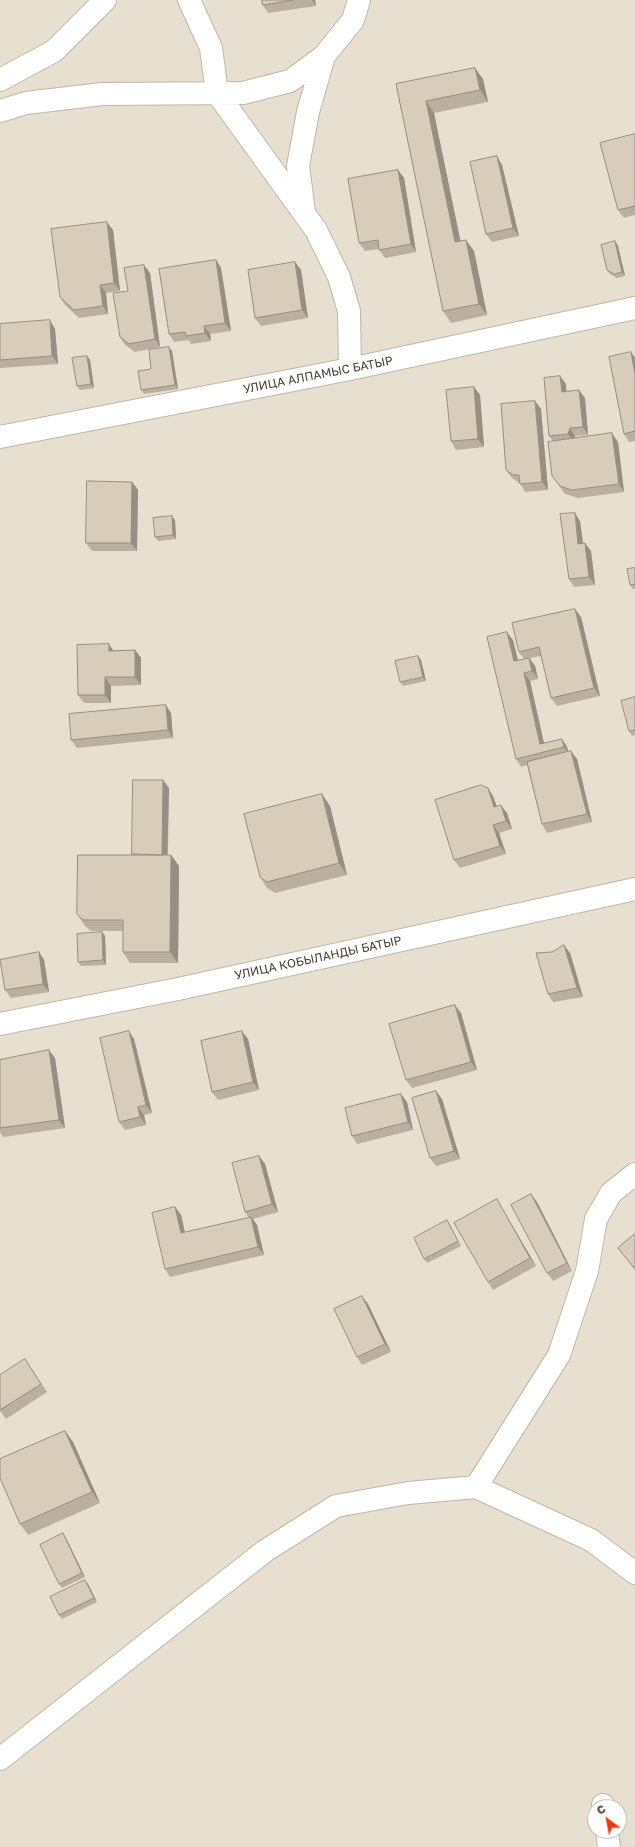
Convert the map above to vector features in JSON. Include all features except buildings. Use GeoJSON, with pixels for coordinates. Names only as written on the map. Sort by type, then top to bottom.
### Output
{"type":"FeatureCollection","features":[{"type":"Feature","properties":{"kind":"street"},"geometry":{"type":"LineString","coordinates":[[0,80],[54,51],[104,0]]}},
{"type":"Feature","properties":{"kind":"street"},"geometry":{"type":"LineString","coordinates":[[189,0],[211,48],[217,93],[316,230],[339,277],[349,311],[350,369]]}},
{"type":"Feature","properties":{"kind":"street"},"geometry":{"type":"LineString","coordinates":[[0,111],[26,103],[102,94],[243,93],[290,81],[324,56],[353,20],[359,0]]}},
{"type":"Feature","properties":{"kind":"street"},"geometry":{"type":"LineString","coordinates":[[305,215],[298,166],[308,112],[324,56]]}},
{"type":"Feature","properties":{"kind":"street","name":"УЛИЦА АЛПАМЫС БАТЫР"},"geometry":{"type":"LineString","coordinates":[[0,438],[350,369],[635,308]]}},
{"type":"Feature","properties":{"kind":"street","name":"УЛИЦА КОБЫЛАНДЫ БАТЫР"},"geometry":{"type":"LineString","coordinates":[[0,1024],[178,989],[635,889]]}},
{"type":"Feature","properties":{"kind":"street"},"geometry":{"type":"LineString","coordinates":[[476,1487],[560,1355],[587,1271],[596,1219],[611,1193],[635,1174]]}},
{"type":"Feature","properties":{"kind":"street"},"geometry":{"type":"LineString","coordinates":[[0,1759],[265,1551],[336,1506],[408,1493],[476,1487],[591,1540],[635,1573]]}},
{"type":"Feature","properties":{"kind":"shaded area"},"geometry":{"type":"Polygon","coordinates":[[[0,0],[635,0],[635,1847],[0,1847],[0,0]]]}}]}
